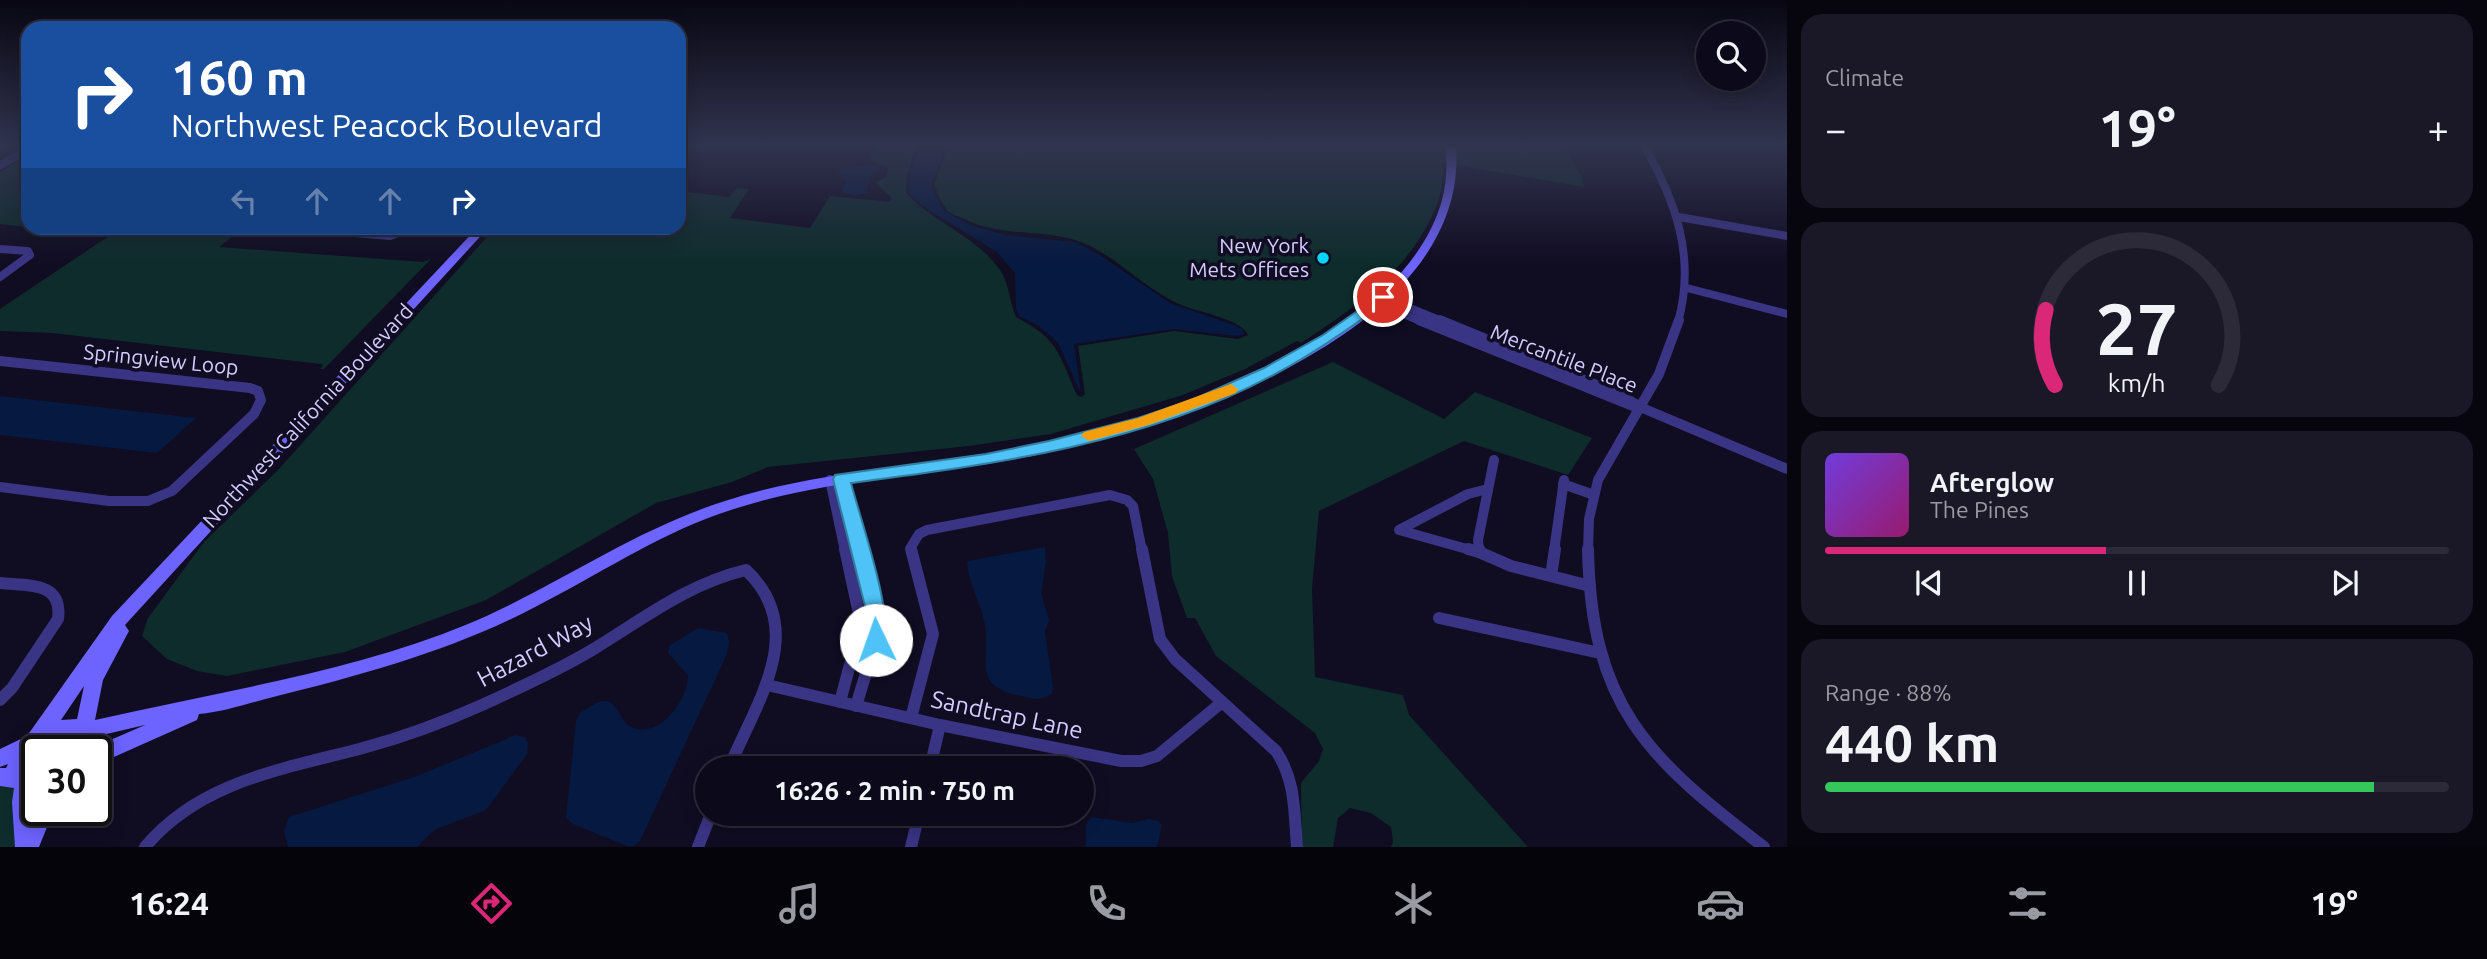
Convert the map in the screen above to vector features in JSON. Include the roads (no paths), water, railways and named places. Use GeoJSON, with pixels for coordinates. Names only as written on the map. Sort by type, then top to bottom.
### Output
{"type":"FeatureCollection","features":[{"type":"Feature","properties":{"kind":"street"},"geometry":{"type":"LineString","coordinates":[[48,735],[56,730],[76,727],[85,730],[190,706],[207,705],[372,665],[419,650],[512,612],[655,533],[701,514],[763,495],[836,480],[986,460],[1049,447],[1143,422],[1208,399],[1269,372],[1328,338],[1379,300],[1424,251],[1440,223],[1451,186]]}},
{"type":"Feature","properties":{"kind":"street"},"geometry":{"type":"LineString","coordinates":[[1667,186],[1685,243],[1687,288],[1682,318],[1668,356],[1611,452],[1594,495],[1588,558],[1590,586],[1600,653],[1607,677],[1631,721],[1669,767],[1764,847]]}},
{"type":"Feature","properties":{"kind":"street"},"geometry":{"type":"LineString","coordinates":[[1679,217],[1787,236]]}},
{"type":"Feature","properties":{"kind":"street","name":"Northwest California Boulevard"},"geometry":{"type":"LineString","coordinates":[[39,735],[93,652],[118,621],[135,606],[262,464],[476,235]]}},
{"type":"Feature","properties":{"kind":"street"},"geometry":{"type":"LineString","coordinates":[[0,248],[28,251],[30,255],[0,277]]}},
{"type":"Feature","properties":{"kind":"street"},"geometry":{"type":"LineString","coordinates":[[1687,288],[1787,314]]}},
{"type":"Feature","properties":{"kind":"street","name":"Mercantile Place"},"geometry":{"type":"LineString","coordinates":[[1379,300],[1618,402],[1640,407],[1787,469]]}},
{"type":"Feature","properties":{"kind":"street","name":"Springview Loop"},"geometry":{"type":"LineString","coordinates":[[0,362],[250,388],[258,391],[261,400],[254,414],[172,491],[148,501],[109,501],[0,487]]}},
{"type":"Feature","properties":{"kind":"street"},"geometry":{"type":"LineString","coordinates":[[1479,552],[1478,540],[1494,460]]}},
{"type":"Feature","properties":{"kind":"street"},"geometry":{"type":"LineString","coordinates":[[836,480],[860,623],[859,638],[840,702]]}},
{"type":"Feature","properties":{"kind":"street"},"geometry":{"type":"LineString","coordinates":[[836,480],[876,614],[877,628],[856,706]]}},
{"type":"Feature","properties":{"kind":"street"},"geometry":{"type":"LineString","coordinates":[[1551,576],[1564,482],[1594,495]]}},
{"type":"Feature","properties":{"kind":"street"},"geometry":{"type":"LineString","coordinates":[[1489,489],[1468,494],[1399,530],[1479,552],[1496,561],[1590,586]]}},
{"type":"Feature","properties":{"kind":"street"},"geometry":{"type":"LineString","coordinates":[[911,718],[933,634],[911,547],[914,539],[927,530],[1110,495],[1127,500],[1133,506],[1160,639],[1175,659],[1276,751],[1288,767],[1292,780],[1297,847]]}},
{"type":"Feature","properties":{"kind":"street","name":"Hazard Way"},"geometry":{"type":"LineString","coordinates":[[145,847],[165,824],[201,799],[236,783],[394,739],[470,711],[571,662],[695,587],[728,573],[746,570],[755,577],[774,607],[778,629],[767,685],[734,756]]}},
{"type":"Feature","properties":{"kind":"street"},"geometry":{"type":"LineString","coordinates":[[0,583],[54,592],[61,600],[61,608],[58,619],[12,688],[0,699]]}},
{"type":"Feature","properties":{"kind":"street","name":"Northwest California Boulevard"},"geometry":{"type":"LineString","coordinates":[[88,735],[85,730],[94,679],[103,658],[135,606]]}},
{"type":"Feature","properties":{"kind":"street"},"geometry":{"type":"LineString","coordinates":[[1439,618],[1600,653]]}},
{"type":"Feature","properties":{"kind":"street","name":"Sandtrap Lane"},"geometry":{"type":"LineString","coordinates":[[767,685],[1109,761],[1141,761],[1157,756],[1222,703]]}},
{"type":"Feature","properties":{"kind":"street"},"geometry":{"type":"LineString","coordinates":[[112,749],[207,705]]}},
{"type":"Feature","properties":{"kind":"street"},"geometry":{"type":"LineString","coordinates":[[933,756],[940,724]]}},
{"type":"Feature","properties":{"kind":"street"},"geometry":{"type":"LineString","coordinates":[[0,758],[21,749]]}},
{"type":"Feature","properties":{"kind":"street","name":"Northwest California Boulevard"},"geometry":{"type":"LineString","coordinates":[[20,780],[17,763],[21,758]]}},
{"type":"Feature","properties":{"kind":"street"},"geometry":{"type":"LineString","coordinates":[[20,780],[27,847]]}},
{"type":"Feature","properties":{"kind":"street"},"geometry":{"type":"LineString","coordinates":[[27,847],[37,826]]}},
{"type":"Feature","properties":{"kind":"street"},"geometry":{"type":"LineString","coordinates":[[698,847],[706,826]]}},
{"type":"Feature","properties":{"kind":"street"},"geometry":{"type":"LineString","coordinates":[[911,847],[916,826]]}},
{"type":"Feature","properties":{"kind":"water"},"geometry":{"type":"Polygon","coordinates":[[[844,186],[868,186],[867,193],[856,196],[841,192],[844,186]]]}},
{"type":"Feature","properties":{"kind":"water"},"geometry":{"type":"Polygon","coordinates":[[[909,186],[931,186],[944,211],[970,225],[1006,235],[1075,242],[1100,255],[1170,303],[1234,325],[1242,329],[1244,334],[1238,336],[1173,329],[1074,344],[1081,394],[1058,343],[1039,326],[1019,316],[1016,308],[1015,273],[997,252],[922,206],[909,193],[909,186]]]}},
{"type":"Feature","properties":{"kind":"water"},"geometry":{"type":"Polygon","coordinates":[[[0,396],[196,418],[157,453],[0,435],[0,396]]]}},
{"type":"Feature","properties":{"kind":"water"},"geometry":{"type":"Polygon","coordinates":[[[1045,547],[1046,562],[1041,593],[1049,620],[1045,632],[1053,687],[1052,694],[1033,699],[1005,692],[989,679],[986,670],[985,625],[967,561],[1045,547]]]}},
{"type":"Feature","properties":{"kind":"water"},"geometry":{"type":"Polygon","coordinates":[[[698,628],[727,633],[727,654],[640,841],[634,846],[627,846],[573,824],[566,818],[576,721],[579,715],[591,706],[608,701],[624,721],[637,729],[647,729],[665,720],[679,704],[688,675],[668,653],[670,645],[698,628]]]}},
{"type":"Feature","properties":{"kind":"water"},"geometry":{"type":"Polygon","coordinates":[[[516,735],[525,737],[528,743],[527,754],[486,810],[434,830],[417,847],[288,847],[284,831],[289,817],[417,776],[516,735]]]}},
{"type":"Feature","properties":{"kind":"water"},"geometry":{"type":"Polygon","coordinates":[[[1094,817],[1132,823],[1149,819],[1162,825],[1157,847],[1086,847],[1086,826],[1094,826],[1094,817]]]}},
{"type":"Feature","properties":{"kind":"place","name":"New York Mets Offices"},"geometry":{"type":"Point","coordinates":[1323,258]}}]}
